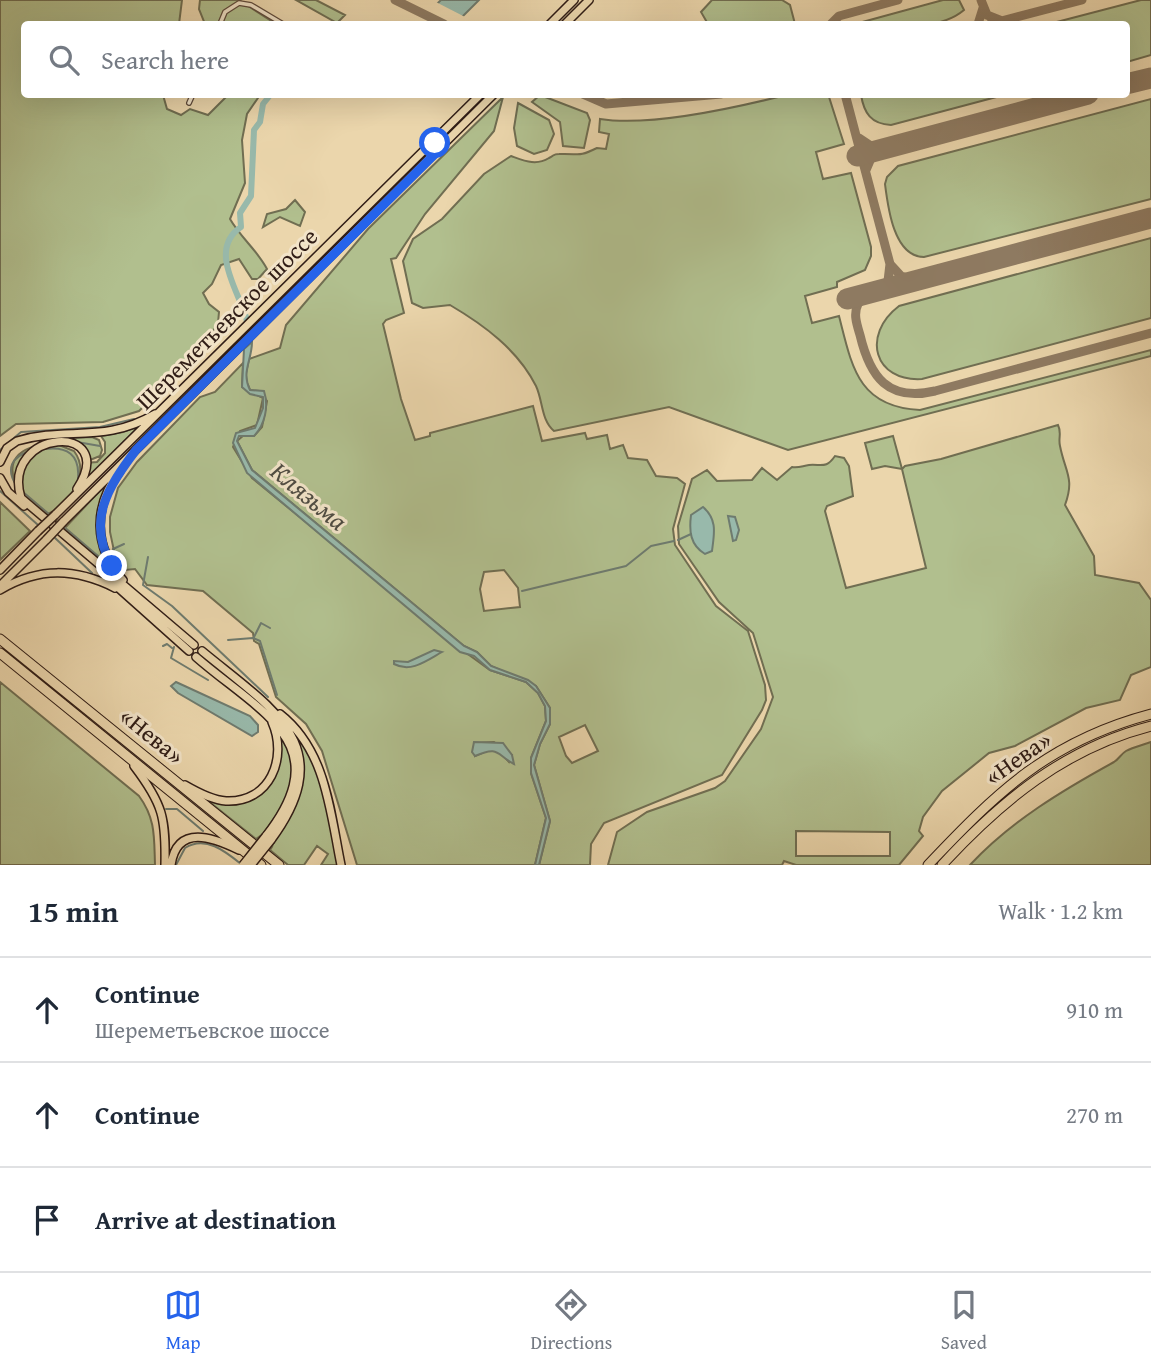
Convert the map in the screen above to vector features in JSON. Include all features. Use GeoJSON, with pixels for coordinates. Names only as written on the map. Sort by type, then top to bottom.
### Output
{"type":"FeatureCollection","features":[{"type":"Feature","properties":{"kind":"highway","name":"«Нева»"},"geometry":{"type":"LineString","coordinates":[[0,639],[279,865]]}},
{"type":"Feature","properties":{"kind":"highway","name":"«Нева»"},"geometry":{"type":"LineString","coordinates":[[0,653],[250,860],[261,865]]}},
{"type":"Feature","properties":{"kind":"highway","name":"«Нева»"},"geometry":{"type":"LineString","coordinates":[[928,865],[976,812],[1028,770],[1088,736],[1151,714]]}},
{"type":"Feature","properties":{"kind":"highway","name":"«Нева»"},"geometry":{"type":"LineString","coordinates":[[942,865],[983,821],[1034,780],[1091,747],[1151,726]]}},
{"type":"Feature","properties":{"kind":"main road"},"geometry":{"type":"LineString","coordinates":[[553,21],[574,0]]}},
{"type":"Feature","properties":{"kind":"main road"},"geometry":{"type":"LineString","coordinates":[[568,21],[589,0]]}},
{"type":"Feature","properties":{"kind":"main road","name":"Шереметьевское шоссе"},"geometry":{"type":"LineString","coordinates":[[0,570],[437,139],[475,98]]}},
{"type":"Feature","properties":{"kind":"main road","name":"Шереметьевское шоссе"},"geometry":{"type":"LineString","coordinates":[[0,588],[63,522],[490,98]]}},
{"type":"Feature","properties":{"kind":"main road"},"geometry":{"type":"LineString","coordinates":[[0,462],[7,448],[17,441],[114,432],[131,427],[165,407]]}},
{"type":"Feature","properties":{"kind":"main road"},"geometry":{"type":"LineString","coordinates":[[69,501],[83,476],[83,463],[75,448],[53,441],[25,445],[13,451],[5,471],[12,488],[192,648]]}},
{"type":"Feature","properties":{"kind":"main road"},"geometry":{"type":"LineString","coordinates":[[129,592],[107,557],[99,521],[108,489],[136,450]]}},
{"type":"Feature","properties":{"kind":"main road"},"geometry":{"type":"LineString","coordinates":[[0,478],[16,500],[129,592]]}},
{"type":"Feature","properties":{"kind":"main road"},"geometry":{"type":"LineString","coordinates":[[0,588],[23,578],[61,571],[94,578],[129,592]]}},
{"type":"Feature","properties":{"kind":"main road"},"geometry":{"type":"LineString","coordinates":[[199,654],[267,710],[299,731],[317,762],[341,865]]}},
{"type":"Feature","properties":{"kind":"main road"},"geometry":{"type":"LineString","coordinates":[[172,777],[193,790],[224,801],[254,794],[270,780],[278,764],[278,737],[267,710]]}},
{"type":"Feature","properties":{"kind":"main road"},"geometry":{"type":"LineString","coordinates":[[171,865],[180,844],[201,836],[250,860],[293,807],[301,774],[292,736],[267,710]]}},
{"type":"Feature","properties":{"kind":"main road"},"geometry":{"type":"LineString","coordinates":[[125,754],[152,789],[163,812],[165,865]]}},
{"type":"Feature","properties":{"kind":"main road"},"geometry":{"type":"LineString","coordinates":[[243,865],[268,838]]}},
{"type":"Feature","properties":{"kind":"street"},"geometry":{"type":"LineString","coordinates":[[222,21],[229,7],[244,3],[277,21]]}},
{"type":"Feature","properties":{"kind":"street"},"geometry":{"type":"LineString","coordinates":[[190,103],[192,98]]}},
{"type":"Feature","properties":{"kind":"street"},"geometry":{"type":"LineString","coordinates":[[437,139],[436,145],[444,145]]}},
{"type":"Feature","properties":{"kind":"green space"},"geometry":{"type":"Polygon","coordinates":[[[0,0],[182,0],[179,21],[21,21],[21,98],[164,98],[167,109],[181,115],[190,109],[208,115],[225,98],[258,98],[247,114],[242,140],[245,183],[230,219],[267,269],[258,279],[252,279],[239,259],[221,265],[212,284],[203,293],[209,304],[219,312],[218,323],[204,346],[139,411],[103,422],[16,424],[0,436],[0,0]]]}},
{"type":"Feature","properties":{"kind":"green space"},"geometry":{"type":"Polygon","coordinates":[[[200,0],[239,0],[271,21],[204,21],[199,9],[200,0]]]}},
{"type":"Feature","properties":{"kind":"green space"},"geometry":{"type":"Polygon","coordinates":[[[296,0],[316,0],[345,15],[339,21],[333,21],[296,0]]]}},
{"type":"Feature","properties":{"kind":"green space"},"geometry":{"type":"Polygon","coordinates":[[[712,0],[782,0],[790,5],[794,21],[706,21],[701,12],[712,0]]]}},
{"type":"Feature","properties":{"kind":"green space"},"geometry":{"type":"Polygon","coordinates":[[[943,0],[959,0],[964,10],[943,21],[866,21],[943,0]]]}},
{"type":"Feature","properties":{"kind":"green space"},"geometry":{"type":"Polygon","coordinates":[[[1141,0],[1151,0],[1151,55],[1130,61],[1130,21],[1060,21],[1141,0]]]}},
{"type":"Feature","properties":{"kind":"green space"},"geometry":{"type":"Polygon","coordinates":[[[503,98],[494,131],[425,214],[396,258],[391,259],[404,313],[386,320],[383,324],[401,399],[415,440],[430,436],[430,433],[533,406],[542,441],[585,433],[587,439],[607,435],[610,449],[623,445],[628,458],[647,460],[656,476],[677,478],[685,484],[673,529],[675,545],[716,606],[748,631],[765,685],[766,700],[762,710],[722,775],[604,823],[591,844],[590,865],[539,865],[550,821],[534,765],[550,724],[550,708],[536,686],[491,666],[477,652],[464,646],[252,470],[237,441],[244,435],[254,436],[262,427],[267,401],[259,391],[250,390],[245,378],[249,359],[280,348],[286,325],[368,229],[503,98]],[[504,570],[484,572],[480,589],[484,611],[520,607],[518,588],[504,570]],[[585,725],[559,737],[566,756],[572,763],[598,751],[585,725]]]}},
{"type":"Feature","properties":{"kind":"green space"},"geometry":{"type":"Polygon","coordinates":[[[537,98],[548,98],[587,113],[590,120],[584,148],[563,146],[560,122],[532,102],[537,98]]]}},
{"type":"Feature","properties":{"kind":"green space"},"geometry":{"type":"Polygon","coordinates":[[[773,98],[829,98],[844,144],[816,152],[823,179],[851,173],[871,247],[871,256],[865,270],[837,282],[837,287],[805,296],[812,323],[839,316],[848,352],[861,381],[883,401],[920,410],[1151,350],[1151,356],[788,450],[669,407],[554,431],[547,421],[529,373],[499,340],[450,305],[423,308],[412,303],[403,261],[413,239],[442,219],[484,174],[511,156],[535,162],[556,154],[578,154],[597,148],[606,149],[609,134],[599,132],[600,119],[644,120],[721,110],[773,98]]]}},
{"type":"Feature","properties":{"kind":"green space"},"geometry":{"type":"Polygon","coordinates":[[[862,98],[993,98],[891,125],[874,120],[864,107],[862,98]]]}},
{"type":"Feature","properties":{"kind":"green space"},"geometry":{"type":"Polygon","coordinates":[[[1151,99],[1151,199],[924,257],[914,255],[899,240],[888,206],[885,184],[887,177],[898,166],[1151,99]]]}},
{"type":"Feature","properties":{"kind":"green space"},"geometry":{"type":"Polygon","coordinates":[[[518,103],[549,120],[554,134],[547,150],[534,154],[517,146],[514,128],[518,103]]]}},
{"type":"Feature","properties":{"kind":"green space"},"geometry":{"type":"Polygon","coordinates":[[[295,200],[305,212],[300,226],[280,217],[263,227],[267,214],[286,209],[295,200]]]}},
{"type":"Feature","properties":{"kind":"green space"},"geometry":{"type":"Polygon","coordinates":[[[1151,238],[1151,318],[922,379],[906,378],[893,373],[884,365],[878,354],[880,330],[899,306],[1151,238]]]}},
{"type":"Feature","properties":{"kind":"green space"},"geometry":{"type":"Polygon","coordinates":[[[243,363],[242,387],[263,398],[257,425],[240,431],[233,447],[252,478],[465,652],[490,670],[526,682],[538,693],[545,706],[546,721],[531,758],[531,773],[546,818],[535,865],[357,865],[322,751],[306,724],[276,697],[253,633],[203,591],[147,585],[135,569],[125,570],[114,551],[110,532],[110,517],[118,488],[137,462],[200,397],[215,392],[243,363]],[[494,742],[474,743],[475,756],[489,750],[499,751],[509,762],[512,755],[494,742]]]}},
{"type":"Feature","properties":{"kind":"green space"},"geometry":{"type":"Polygon","coordinates":[[[145,423],[85,481],[85,463],[97,462],[105,453],[105,442],[101,436],[123,432],[145,423]]]}},
{"type":"Feature","properties":{"kind":"green space"},"geometry":{"type":"Polygon","coordinates":[[[1058,425],[1069,481],[1065,505],[1094,556],[1095,575],[1139,583],[1151,600],[1151,667],[1131,675],[1120,700],[1086,708],[1015,746],[989,753],[942,791],[923,817],[919,831],[923,836],[899,865],[796,865],[784,861],[782,865],[608,865],[617,832],[647,812],[715,788],[725,781],[761,729],[773,697],[753,633],[719,602],[679,544],[678,526],[692,479],[707,470],[717,481],[752,480],[762,468],[777,480],[792,467],[824,465],[835,456],[844,458],[849,466],[853,496],[827,506],[825,511],[846,588],[926,568],[902,469],[905,466],[941,459],[1058,425]],[[796,831],[796,856],[890,856],[890,832],[796,831]]]}},
{"type":"Feature","properties":{"kind":"green space"},"geometry":{"type":"Polygon","coordinates":[[[893,436],[902,469],[885,466],[872,469],[865,443],[893,436]]]}},
{"type":"Feature","properties":{"kind":"green space"},"geometry":{"type":"Polygon","coordinates":[[[92,437],[99,440],[102,450],[100,456],[90,460],[76,447],[53,439],[92,437]]]}},
{"type":"Feature","properties":{"kind":"green space"},"geometry":{"type":"Polygon","coordinates":[[[54,443],[74,451],[80,469],[76,487],[64,502],[48,514],[65,528],[109,481],[103,493],[97,528],[98,540],[113,573],[22,496],[16,484],[13,465],[16,458],[31,448],[54,443]]]}},
{"type":"Feature","properties":{"kind":"green space"},"geometry":{"type":"Polygon","coordinates":[[[0,502],[30,531],[0,560],[0,502]]]}},
{"type":"Feature","properties":{"kind":"green space"},"geometry":{"type":"Polygon","coordinates":[[[0,682],[139,796],[151,821],[155,865],[0,865],[0,682]]]}},
{"type":"Feature","properties":{"kind":"green space"},"geometry":{"type":"Polygon","coordinates":[[[284,720],[309,751],[323,790],[338,865],[321,865],[328,854],[317,846],[304,865],[288,865],[270,850],[294,808],[302,780],[299,751],[284,720]]]}},
{"type":"Feature","properties":{"kind":"green space"},"geometry":{"type":"Polygon","coordinates":[[[277,730],[290,752],[293,774],[287,800],[263,834],[256,839],[207,800],[235,803],[273,780],[281,756],[277,730]]]}},
{"type":"Feature","properties":{"kind":"green space"},"geometry":{"type":"Polygon","coordinates":[[[1151,742],[1151,865],[970,865],[1020,820],[1114,762],[1126,751],[1151,742]]]}},
{"type":"Feature","properties":{"kind":"shaded area"},"geometry":{"type":"Polygon","coordinates":[[[441,0],[479,0],[458,21],[419,21],[441,0]]]}},
{"type":"Feature","properties":{"kind":"shaded area"},"geometry":{"type":"Polygon","coordinates":[[[252,342],[247,372],[248,384],[250,390],[264,391],[266,409],[261,426],[254,436],[239,436],[237,441],[252,470],[464,646],[477,652],[491,666],[528,680],[536,686],[550,708],[550,724],[534,765],[550,821],[539,865],[535,865],[546,818],[531,773],[531,758],[546,721],[545,706],[538,693],[526,682],[490,670],[474,656],[460,652],[247,473],[233,443],[236,433],[255,428],[263,408],[263,397],[250,394],[242,387],[244,349],[252,342]]]}},
{"type":"Feature","properties":{"kind":"shaded area"},"geometry":{"type":"Polygon","coordinates":[[[703,507],[711,517],[714,528],[712,551],[705,554],[693,542],[690,527],[691,515],[703,507]]]}},
{"type":"Feature","properties":{"kind":"shaded area"},"geometry":{"type":"Polygon","coordinates":[[[728,516],[735,517],[739,530],[736,540],[733,541],[728,516]]]}},
{"type":"Feature","properties":{"kind":"shaded area"},"geometry":{"type":"Polygon","coordinates":[[[434,650],[442,652],[418,665],[406,667],[394,664],[394,661],[408,662],[434,650]]]}},
{"type":"Feature","properties":{"kind":"shaded area"},"geometry":{"type":"Polygon","coordinates":[[[176,682],[250,716],[258,725],[258,732],[252,736],[178,693],[171,686],[176,682]]]}},
{"type":"Feature","properties":{"kind":"shaded area"},"geometry":{"type":"Polygon","coordinates":[[[474,742],[503,743],[512,755],[514,764],[494,751],[475,756],[472,752],[474,742]]]}},
{"type":"Feature","properties":{"kind":"pier"},"geometry":{"type":"Polygon","coordinates":[[[434,1],[467,18],[464,21],[416,21],[434,1]]]}},
{"type":"Feature","properties":{"kind":"waterway","name":"Клязьма"},"geometry":{"type":"LineString","coordinates":[[248,339],[246,317],[226,258],[231,236],[241,227],[240,213],[251,196],[254,130],[260,122],[263,104],[268,98]]}},
{"type":"Feature","properties":{"kind":"waterway"},"geometry":{"type":"LineString","coordinates":[[0,450],[21,432],[100,427],[134,419]]}},
{"type":"Feature","properties":{"kind":"waterway"},"geometry":{"type":"LineString","coordinates":[[77,442],[100,446]]}},
{"type":"Feature","properties":{"kind":"waterway"},"geometry":{"type":"LineString","coordinates":[[45,449],[60,449],[70,454],[77,463],[78,478]]}},
{"type":"Feature","properties":{"kind":"waterway"},"geometry":{"type":"LineString","coordinates":[[16,485],[11,474],[12,464],[18,457],[30,451]]}},
{"type":"Feature","properties":{"kind":"waterway"},"geometry":{"type":"LineString","coordinates":[[0,491],[38,525]]}},
{"type":"Feature","properties":{"kind":"waterway"},"geometry":{"type":"LineString","coordinates":[[23,492],[50,515]]}},
{"type":"Feature","properties":{"kind":"waterway"},"geometry":{"type":"LineString","coordinates":[[63,526],[98,556]]}},
{"type":"Feature","properties":{"kind":"waterway"},"geometry":{"type":"LineString","coordinates":[[678,540],[691,534]]}},
{"type":"Feature","properties":{"kind":"waterway"},"geometry":{"type":"LineString","coordinates":[[54,537],[92,573]]}},
{"type":"Feature","properties":{"kind":"waterway"},"geometry":{"type":"LineString","coordinates":[[522,591],[626,566],[651,546],[674,541]]}},
{"type":"Feature","properties":{"kind":"waterway"},"geometry":{"type":"LineString","coordinates":[[113,549],[124,544]]}},
{"type":"Feature","properties":{"kind":"waterway"},"geometry":{"type":"LineString","coordinates":[[148,557],[143,585],[172,606],[268,697]]}},
{"type":"Feature","properties":{"kind":"waterway"},"geometry":{"type":"LineString","coordinates":[[254,637],[261,623],[270,628]]}},
{"type":"Feature","properties":{"kind":"waterway"},"geometry":{"type":"LineString","coordinates":[[228,640],[253,638],[260,641],[277,695]]}},
{"type":"Feature","properties":{"kind":"waterway"},"geometry":{"type":"LineString","coordinates":[[163,646],[167,644],[172,648]]}},
{"type":"Feature","properties":{"kind":"waterway"},"geometry":{"type":"LineString","coordinates":[[174,647],[171,658],[208,680]]}},
{"type":"Feature","properties":{"kind":"waterway"},"geometry":{"type":"LineString","coordinates":[[166,809],[177,809],[203,831]]}},
{"type":"Feature","properties":{"kind":"waterway"},"geometry":{"type":"LineString","coordinates":[[176,865],[185,848],[200,843],[215,846],[241,864]]}},
{"type":"Feature","properties":{"kind":"taxiway"},"geometry":{"type":"LineString","coordinates":[[395,0],[438,21]]}},
{"type":"Feature","properties":{"kind":"taxiway"},"geometry":{"type":"LineString","coordinates":[[834,21],[839,16],[898,0]]}},
{"type":"Feature","properties":{"kind":"taxiway"},"geometry":{"type":"LineString","coordinates":[[981,0],[987,15],[1002,21]]}},
{"type":"Feature","properties":{"kind":"taxiway"},"geometry":{"type":"LineString","coordinates":[[1002,21],[1082,0]]}},
{"type":"Feature","properties":{"kind":"taxiway"},"geometry":{"type":"LineString","coordinates":[[979,21],[983,8]]}},
{"type":"Feature","properties":{"kind":"taxiway"},"geometry":{"type":"LineString","coordinates":[[592,98],[606,104],[675,98]]}},
{"type":"Feature","properties":{"kind":"taxiway"},"geometry":{"type":"LineString","coordinates":[[846,98],[890,264],[901,276],[917,281]]}},
{"type":"Feature","properties":{"kind":"taxiway"},"geometry":{"type":"LineString","coordinates":[[859,138],[874,148],[888,147],[872,156],[866,170]]}},
{"type":"Feature","properties":{"kind":"taxiway"},"geometry":{"type":"LineString","coordinates":[[890,264],[888,281],[861,300],[856,320],[864,350],[876,374],[893,389],[905,393],[935,391],[1151,333]]}},
{"type":"Feature","properties":{"kind":"runway"},"geometry":{"type":"LineString","coordinates":[[1130,83],[1151,78]]}},
{"type":"Feature","properties":{"kind":"runway"},"geometry":{"type":"LineString","coordinates":[[857,156],[1073,98]]}},
{"type":"Feature","properties":{"kind":"runway"},"geometry":{"type":"LineString","coordinates":[[847,299],[1151,218]]}},
{"type":"Feature","properties":{"kind":"route"},"geometry":{"type":"LineString","coordinates":[[112,566],[103,549],[99,531],[100,511],[108,489],[136,450],[444,145],[440,147],[435,143]]}}]}
